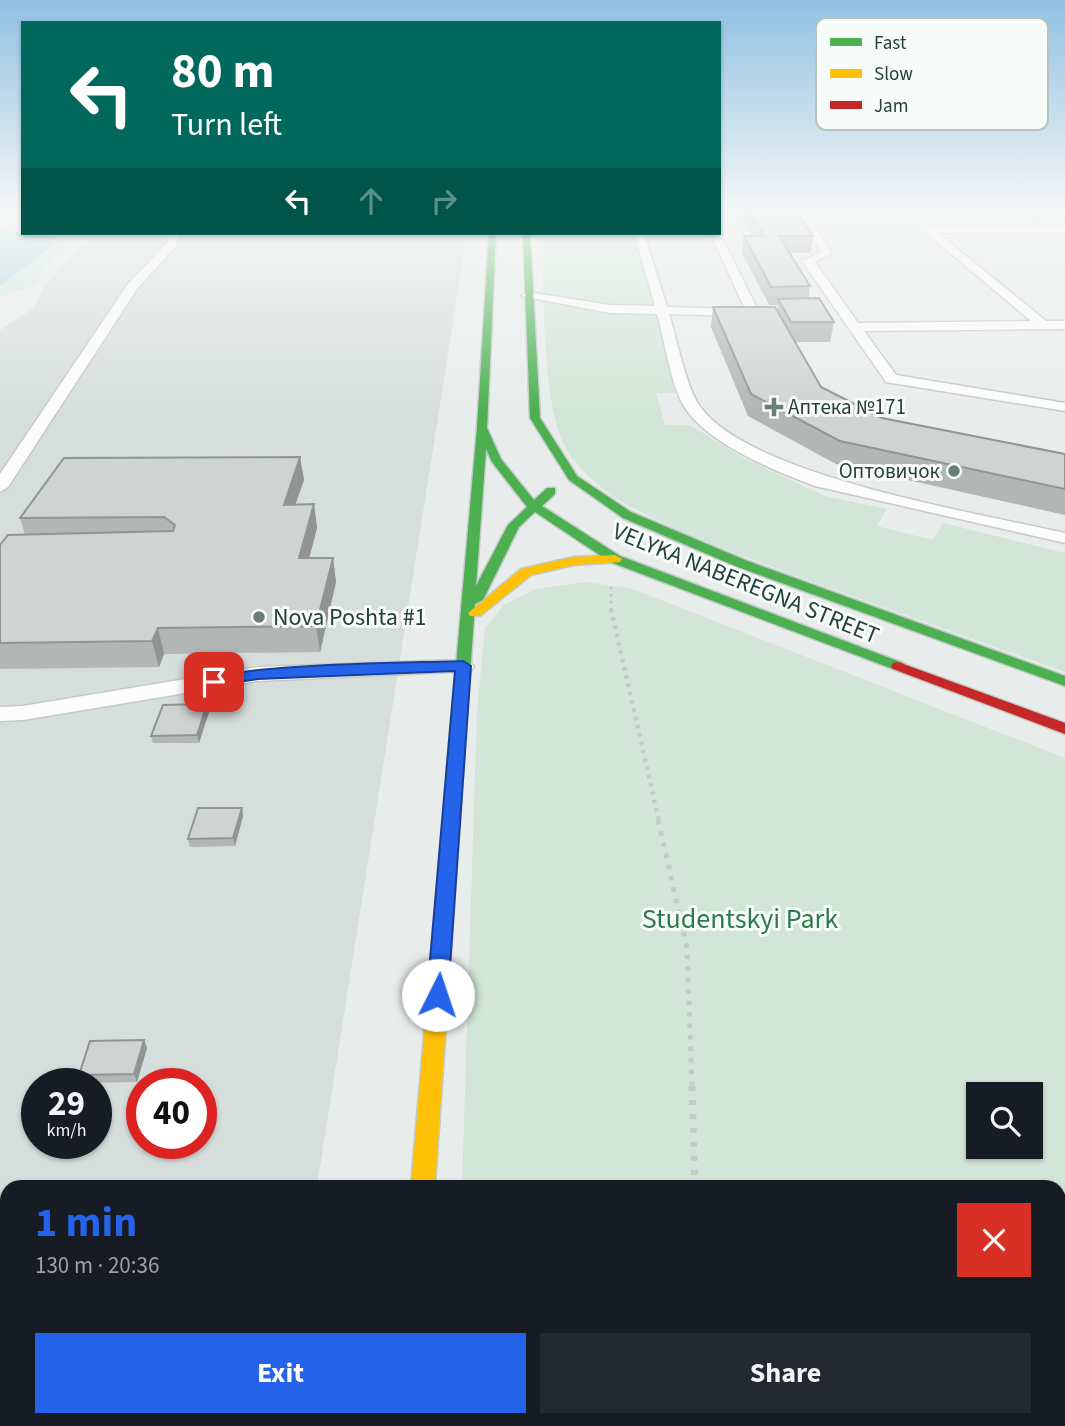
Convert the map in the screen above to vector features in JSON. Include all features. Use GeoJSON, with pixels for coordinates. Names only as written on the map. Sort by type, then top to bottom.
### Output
{"type":"FeatureCollection","features":[{"type":"Feature","properties":{"kind":"street","name":"VELYKA NABEREGNA STREET"},"geometry":{"type":"LineString","coordinates":[[490,278],[482,428],[496,460],[531,504],[615,559],[1065,729]]}},
{"type":"Feature","properties":{"kind":"street","name":"VELYKA NABEREGNA STREET"},"geometry":{"type":"LineString","coordinates":[[527,278],[535,418],[573,478],[626,515],[740,563],[1065,681]]}},
{"type":"Feature","properties":{"kind":"street"},"geometry":{"type":"LineString","coordinates":[[423,1180],[482,428]]}},
{"type":"Feature","properties":{"kind":"street"},"geometry":{"type":"LineString","coordinates":[[466,621],[515,521],[531,504],[573,478]]}},
{"type":"Feature","properties":{"kind":"street"},"geometry":{"type":"LineString","coordinates":[[466,621],[495,593],[526,572],[574,561],[615,559]]}},
{"type":"Feature","properties":{"kind":"lane"},"geometry":{"type":"LineString","coordinates":[[0,487],[141,278]]}},
{"type":"Feature","properties":{"kind":"lane"},"geometry":{"type":"LineString","coordinates":[[652,278],[689,402],[701,418],[789,471],[821,482],[1065,538]]}},
{"type":"Feature","properties":{"kind":"lane"},"geometry":{"type":"LineString","coordinates":[[527,296],[610,310],[663,313],[760,312],[740,278]]}},
{"type":"Feature","properties":{"kind":"lane"},"geometry":{"type":"LineString","coordinates":[[817,278],[837,312],[855,327],[891,379],[1065,407]]}},
{"type":"Feature","properties":{"kind":"lane"},"geometry":{"type":"LineString","coordinates":[[986,278],[1043,325]]}},
{"type":"Feature","properties":{"kind":"lane"},"geometry":{"type":"LineString","coordinates":[[855,327],[1065,325]]}},
{"type":"Feature","properties":{"kind":"lane"},"geometry":{"type":"LineString","coordinates":[[0,714],[23,713],[258,674],[463,666]]}},
{"type":"Feature","properties":{"kind":"path"},"geometry":{"type":"LineString","coordinates":[[615,559],[609,601],[687,948],[695,1180]]}},
{"type":"Feature","properties":{"kind":"shaded area"},"geometry":{"type":"Polygon","coordinates":[[[52,278],[460,278],[318,1180],[0,1180],[0,330],[34,308],[44,286],[52,278]]]}},
{"type":"Feature","properties":{"kind":"green space"},"geometry":{"type":"Polygon","coordinates":[[[11,278],[39,278],[37,284],[0,297],[0,286],[11,278]]]}},
{"type":"Feature","properties":{"kind":"green space"},"geometry":{"type":"Polygon","coordinates":[[[543,278],[646,278],[680,393],[656,393],[665,425],[690,425],[745,459],[825,496],[887,509],[877,526],[933,540],[943,523],[1065,553],[1065,672],[705,541],[614,497],[579,466],[566,448],[552,402],[545,344],[543,278]]]}},
{"type":"Feature","properties":{"kind":"green space","name":"Studentskyi Park"},"geometry":{"type":"Polygon","coordinates":[[[585,582],[630,588],[1065,758],[1065,1180],[462,1180],[477,710],[485,628],[504,605],[536,589],[585,582]]]}},
{"type":"Feature","properties":{"kind":"water"},"geometry":{"type":"Polygon","coordinates":[[[0,278],[11,278],[0,286],[0,278]]]}},
{"type":"Feature","properties":{"kind":"building"},"geometry":{"type":"Polygon","coordinates":[[[766,278],[805,278],[810,286],[771,287],[766,278]]]}},
{"type":"Feature","properties":{"kind":"building"},"geometry":{"type":"Polygon","coordinates":[[[819,298],[834,322],[791,322],[778,299],[819,298]]]}},
{"type":"Feature","properties":{"kind":"building"},"geometry":{"type":"Polygon","coordinates":[[[713,307],[775,307],[821,387],[882,418],[1065,454],[1065,489],[840,441],[751,394],[713,307]]]}},
{"type":"Feature","properties":{"kind":"building"},"geometry":{"type":"Polygon","coordinates":[[[300,457],[284,505],[314,504],[299,558],[333,558],[316,626],[158,628],[152,641],[0,643],[0,545],[8,535],[173,531],[175,525],[164,517],[20,518],[64,458],[300,457]]]}},
{"type":"Feature","properties":{"kind":"building"},"geometry":{"type":"Polygon","coordinates":[[[207,704],[197,735],[151,736],[163,705],[207,704]]]}},
{"type":"Feature","properties":{"kind":"building"},"geometry":{"type":"Polygon","coordinates":[[[198,808],[242,808],[233,838],[188,839],[198,808]]]}},
{"type":"Feature","properties":{"kind":"building"},"geometry":{"type":"Polygon","coordinates":[[[144,1040],[136,1068],[126,1068],[126,1074],[112,1074],[112,1068],[81,1068],[90,1041],[144,1040]]]}},
{"type":"Feature","properties":{"kind":"traffic: fast"},"geometry":{"type":"LineString","coordinates":[[490,278],[482,428],[496,460],[531,504],[615,559],[898,666]]}},
{"type":"Feature","properties":{"kind":"traffic: fast"},"geometry":{"type":"LineString","coordinates":[[528,278],[535,418],[573,478],[627,515],[740,563],[1065,681]]}},
{"type":"Feature","properties":{"kind":"traffic: fast"},"geometry":{"type":"LineString","coordinates":[[457,745],[482,428]]}},
{"type":"Feature","properties":{"kind":"traffic: fast"},"geometry":{"type":"LineString","coordinates":[[476,600],[514,525],[551,491]]}},
{"type":"Feature","properties":{"kind":"traffic: slow"},"geometry":{"type":"LineString","coordinates":[[475,613],[526,572],[574,561],[615,559]]}},
{"type":"Feature","properties":{"kind":"traffic: slow"},"geometry":{"type":"LineString","coordinates":[[423,1180],[457,745]]}},
{"type":"Feature","properties":{"kind":"traffic: jam"},"geometry":{"type":"LineString","coordinates":[[898,666],[1065,729]]}},
{"type":"Feature","properties":{"kind":"place","name":"Аптека №171"},"geometry":{"type":"Point","coordinates":[774,407]}},
{"type":"Feature","properties":{"kind":"place","name":"Оптовичок"},"geometry":{"type":"Point","coordinates":[954,471]}},
{"type":"Feature","properties":{"kind":"place","name":"Nova Poshta #1"},"geometry":{"type":"Point","coordinates":[259,617]}},
{"type":"Feature","properties":{"kind":"route"},"geometry":{"type":"LineString","coordinates":[[214,682],[258,674],[372,667],[463,666],[438,995]]}}]}
